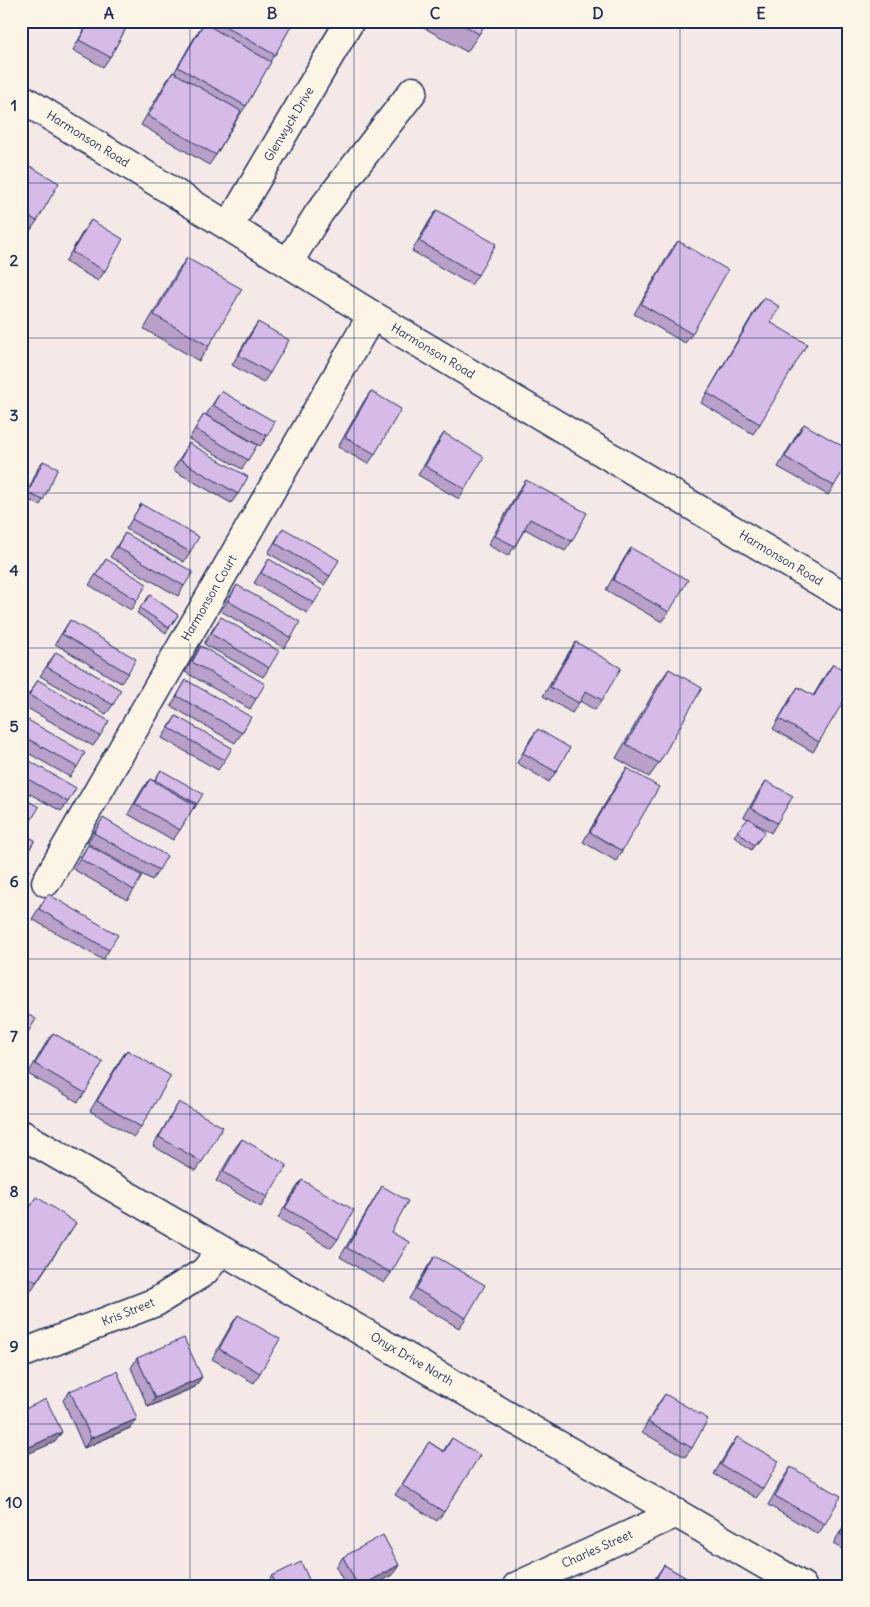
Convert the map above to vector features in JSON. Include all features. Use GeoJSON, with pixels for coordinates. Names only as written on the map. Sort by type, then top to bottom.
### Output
{"type":"FeatureCollection","features":[{"type":"Feature","properties":{"kind":"street","name":"Glenwyck Drive"},"geometry":{"type":"LineString","coordinates":[[229,226],[350,21]]}},
{"type":"Feature","properties":{"kind":"street"},"geometry":{"type":"LineString","coordinates":[[288,263],[319,213],[413,91]]}},
{"type":"Feature","properties":{"kind":"street","name":"Harmonson Road"},"geometry":{"type":"LineString","coordinates":[[21,98],[372,315],[849,598]]}},
{"type":"Feature","properties":{"kind":"street","name":"Harmonson Court"},"geometry":{"type":"LineString","coordinates":[[46,882],[372,315]]}},
{"type":"Feature","properties":{"kind":"street","name":"Onyx Drive North"},"geometry":{"type":"LineString","coordinates":[[21,1134],[802,1586]]}},
{"type":"Feature","properties":{"kind":"street","name":"Kris Street"},"geometry":{"type":"LineString","coordinates":[[21,1354],[156,1302],[204,1272],[222,1250]]}},
{"type":"Feature","properties":{"kind":"street","name":"Charles Street"},"geometry":{"type":"LineString","coordinates":[[517,1586],[677,1513]]}},
{"type":"Feature","properties":{"kind":"building"},"geometry":{"type":"Polygon","coordinates":[[[90,21],[130,21],[110,57],[79,40],[90,21]]]}},
{"type":"Feature","properties":{"kind":"building"},"geometry":{"type":"Polygon","coordinates":[[[216,21],[294,21],[275,55],[216,21]]]}},
{"type":"Feature","properties":{"kind":"building"},"geometry":{"type":"Polygon","coordinates":[[[457,21],[487,21],[479,34],[457,21]]]}},
{"type":"Feature","properties":{"kind":"building"},"geometry":{"type":"Polygon","coordinates":[[[204,23],[271,62],[246,106],[178,67],[204,23]]]}},
{"type":"Feature","properties":{"kind":"building"},"geometry":{"type":"Polygon","coordinates":[[[173,72],[241,111],[216,155],[148,116],[173,72]]]}},
{"type":"Feature","properties":{"kind":"building"},"geometry":{"type":"Polygon","coordinates":[[[21,161],[59,183],[37,221],[21,212],[21,161]]]}},
{"type":"Feature","properties":{"kind":"building"},"geometry":{"type":"Polygon","coordinates":[[[437,210],[496,244],[478,275],[419,241],[437,210]]]}},
{"type":"Feature","properties":{"kind":"building"},"geometry":{"type":"Polygon","coordinates":[[[91,220],[123,239],[105,271],[72,252],[91,220]]]}},
{"type":"Feature","properties":{"kind":"building"},"geometry":{"type":"Polygon","coordinates":[[[678,241],[728,270],[692,334],[641,304],[678,241]]]}},
{"type":"Feature","properties":{"kind":"building"},"geometry":{"type":"Polygon","coordinates":[[[187,258],[242,289],[209,346],[154,315],[187,258]]]}},
{"type":"Feature","properties":{"kind":"building"},"geometry":{"type":"Polygon","coordinates":[[[764,297],[780,307],[770,322],[807,344],[760,424],[707,393],[764,297]]]}},
{"type":"Feature","properties":{"kind":"building"},"geometry":{"type":"Polygon","coordinates":[[[258,322],[289,340],[270,373],[239,355],[258,322]]]}},
{"type":"Feature","properties":{"kind":"building"},"geometry":{"type":"Polygon","coordinates":[[[221,391],[275,422],[267,436],[213,405],[221,391]]]}},
{"type":"Feature","properties":{"kind":"building"},"geometry":{"type":"Polygon","coordinates":[[[371,391],[401,409],[375,454],[345,437],[371,391]]]}},
{"type":"Feature","properties":{"kind":"building"},"geometry":{"type":"Polygon","coordinates":[[[204,414],[257,445],[248,460],[195,429],[204,414]]]}},
{"type":"Feature","properties":{"kind":"building"},"geometry":{"type":"Polygon","coordinates":[[[804,424],[849,450],[849,461],[834,486],[785,457],[804,424]]]}},
{"type":"Feature","properties":{"kind":"building"},"geometry":{"type":"Polygon","coordinates":[[[444,433],[484,457],[465,489],[425,466],[444,433]]]}},
{"type":"Feature","properties":{"kind":"building"},"geometry":{"type":"Polygon","coordinates":[[[189,443],[248,477],[238,494],[180,460],[189,443]]]}},
{"type":"Feature","properties":{"kind":"building"},"geometry":{"type":"Polygon","coordinates":[[[43,461],[58,468],[43,500],[28,493],[43,461]]]}},
{"type":"Feature","properties":{"kind":"building"},"geometry":{"type":"Polygon","coordinates":[[[526,480],[587,513],[572,541],[530,519],[515,546],[495,536],[526,480]]]}},
{"type":"Feature","properties":{"kind":"building"},"geometry":{"type":"Polygon","coordinates":[[[141,504],[199,537],[190,552],[132,519],[141,504]]]}},
{"type":"Feature","properties":{"kind":"building"},"geometry":{"type":"Polygon","coordinates":[[[283,528],[339,560],[330,576],[275,543],[283,528]]]}},
{"type":"Feature","properties":{"kind":"building"},"geometry":{"type":"Polygon","coordinates":[[[125,533],[193,572],[184,586],[117,547],[125,533]]]}},
{"type":"Feature","properties":{"kind":"building"},"geometry":{"type":"Polygon","coordinates":[[[631,548],[688,580],[669,612],[613,580],[631,548]]]}},
{"type":"Feature","properties":{"kind":"building"},"geometry":{"type":"Polygon","coordinates":[[[106,559],[147,584],[137,600],[96,575],[106,559]]]}},
{"type":"Feature","properties":{"kind":"building"},"geometry":{"type":"Polygon","coordinates":[[[269,559],[322,590],[314,603],[261,573],[269,559]]]}},
{"type":"Feature","properties":{"kind":"building"},"geometry":{"type":"Polygon","coordinates":[[[237,585],[300,622],[291,638],[228,601],[237,585]]]}},
{"type":"Feature","properties":{"kind":"building"},"geometry":{"type":"Polygon","coordinates":[[[150,595],[178,615],[169,628],[140,608],[150,595]]]}},
{"type":"Feature","properties":{"kind":"building"},"geometry":{"type":"Polygon","coordinates":[[[221,617],[279,651],[269,668],[211,634],[221,617]]]}},
{"type":"Feature","properties":{"kind":"building"},"geometry":{"type":"Polygon","coordinates":[[[70,620],[136,659],[128,673],[62,634],[70,620]]]}},
{"type":"Feature","properties":{"kind":"building"},"geometry":{"type":"Polygon","coordinates":[[[576,642],[621,668],[602,700],[586,691],[579,703],[550,687],[576,642]]]}},
{"type":"Feature","properties":{"kind":"building"},"geometry":{"type":"Polygon","coordinates":[[[201,646],[265,684],[256,699],[192,662],[201,646]]]}},
{"type":"Feature","properties":{"kind":"building"},"geometry":{"type":"Polygon","coordinates":[[[56,652],[121,690],[113,705],[47,667],[56,652]]]}},
{"type":"Feature","properties":{"kind":"building"},"geometry":{"type":"Polygon","coordinates":[[[833,664],[849,673],[849,692],[819,742],[779,719],[798,687],[814,696],[833,664]]]}},
{"type":"Feature","properties":{"kind":"building"},"geometry":{"type":"Polygon","coordinates":[[[669,669],[702,688],[659,763],[626,744],[669,669]]]}},
{"type":"Feature","properties":{"kind":"building"},"geometry":{"type":"Polygon","coordinates":[[[38,680],[109,721],[100,736],[29,695],[38,680]]]}},
{"type":"Feature","properties":{"kind":"building"},"geometry":{"type":"Polygon","coordinates":[[[186,680],[251,717],[242,733],[177,696],[186,680]]]}},
{"type":"Feature","properties":{"kind":"building"},"geometry":{"type":"Polygon","coordinates":[[[21,716],[85,753],[77,767],[21,735],[21,716]]]}},
{"type":"Feature","properties":{"kind":"building"},"geometry":{"type":"Polygon","coordinates":[[[176,716],[232,748],[225,760],[169,728],[176,716]]]}},
{"type":"Feature","properties":{"kind":"building"},"geometry":{"type":"Polygon","coordinates":[[[538,729],[570,748],[556,772],[523,753],[538,729]]]}},
{"type":"Feature","properties":{"kind":"building"},"geometry":{"type":"Polygon","coordinates":[[[21,756],[76,788],[68,802],[21,775],[21,756]]]}},
{"type":"Feature","properties":{"kind":"building"},"geometry":{"type":"Polygon","coordinates":[[[627,768],[659,787],[622,851],[590,832],[627,768]]]}},
{"type":"Feature","properties":{"kind":"building"},"geometry":{"type":"Polygon","coordinates":[[[161,770],[203,794],[197,804],[155,780],[161,770]]]}},
{"type":"Feature","properties":{"kind":"building"},"geometry":{"type":"Polygon","coordinates":[[[150,779],[195,805],[180,830],[135,804],[150,779]]]}},
{"type":"Feature","properties":{"kind":"building"},"geometry":{"type":"Polygon","coordinates":[[[766,781],[793,796],[777,823],[751,808],[766,781]]]}},
{"type":"Feature","properties":{"kind":"building"},"geometry":{"type":"Polygon","coordinates":[[[21,797],[39,807],[32,819],[21,812],[21,797]]]}},
{"type":"Feature","properties":{"kind":"building"},"geometry":{"type":"Polygon","coordinates":[[[103,818],[167,856],[159,870],[94,833],[103,818]]]}},
{"type":"Feature","properties":{"kind":"building"},"geometry":{"type":"Polygon","coordinates":[[[749,818],[765,832],[754,845],[737,831],[749,818]]]}},
{"type":"Feature","properties":{"kind":"building"},"geometry":{"type":"Polygon","coordinates":[[[21,833],[35,840],[28,852],[21,848],[21,833]]]}},
{"type":"Feature","properties":{"kind":"building"},"geometry":{"type":"Polygon","coordinates":[[[88,845],[142,876],[134,890],[80,859],[88,845]]]}},
{"type":"Feature","properties":{"kind":"building"},"geometry":{"type":"Polygon","coordinates":[[[21,865],[29,870],[21,884],[21,865]]]}},
{"type":"Feature","properties":{"kind":"building"},"geometry":{"type":"Polygon","coordinates":[[[48,894],[118,935],[109,950],[39,909],[48,894]]]}},
{"type":"Feature","properties":{"kind":"building"},"geometry":{"type":"Polygon","coordinates":[[[21,1011],[36,1019],[21,1044],[21,1011]]]}},
{"type":"Feature","properties":{"kind":"building"},"geometry":{"type":"Polygon","coordinates":[[[53,1033],[103,1062],[85,1093],[35,1064],[53,1033]]]}},
{"type":"Feature","properties":{"kind":"building"},"geometry":{"type":"Polygon","coordinates":[[[127,1050],[171,1076],[141,1127],[97,1101],[127,1050]]]}},
{"type":"Feature","properties":{"kind":"building"},"geometry":{"type":"Polygon","coordinates":[[[179,1102],[223,1127],[202,1162],[159,1137],[179,1102]]]}},
{"type":"Feature","properties":{"kind":"building"},"geometry":{"type":"Polygon","coordinates":[[[242,1139],[287,1165],[267,1197],[223,1172],[242,1139]]]}},
{"type":"Feature","properties":{"kind":"building"},"geometry":{"type":"Polygon","coordinates":[[[302,1180],[354,1210],[338,1239],[285,1208],[302,1180]]]}},
{"type":"Feature","properties":{"kind":"building"},"geometry":{"type":"Polygon","coordinates":[[[382,1186],[408,1201],[391,1232],[409,1242],[391,1273],[347,1248],[382,1186]]]}},
{"type":"Feature","properties":{"kind":"building"},"geometry":{"type":"Polygon","coordinates":[[[37,1197],[76,1223],[36,1282],[21,1272],[21,1221],[37,1197]]]}},
{"type":"Feature","properties":{"kind":"building"},"geometry":{"type":"Polygon","coordinates":[[[435,1256],[485,1285],[466,1318],[416,1289],[435,1256]]]}},
{"type":"Feature","properties":{"kind":"building"},"geometry":{"type":"Polygon","coordinates":[[[238,1315],[280,1339],[260,1373],[219,1349],[238,1315]]]}},
{"type":"Feature","properties":{"kind":"building"},"geometry":{"type":"Polygon","coordinates":[[[184,1338],[202,1377],[155,1398],[137,1358],[184,1338]]]}},
{"type":"Feature","properties":{"kind":"building"},"geometry":{"type":"Polygon","coordinates":[[[117,1371],[137,1419],[91,1438],[70,1391],[117,1371]]]}},
{"type":"Feature","properties":{"kind":"building"},"geometry":{"type":"Polygon","coordinates":[[[665,1394],[708,1419],[692,1448],[648,1422],[665,1394]]]}},
{"type":"Feature","properties":{"kind":"building"},"geometry":{"type":"Polygon","coordinates":[[[46,1399],[62,1432],[21,1451],[21,1411],[46,1399]]]}},
{"type":"Feature","properties":{"kind":"building"},"geometry":{"type":"Polygon","coordinates":[[[737,1437],[779,1461],[763,1489],[721,1465],[737,1437]]]}},
{"type":"Feature","properties":{"kind":"building"},"geometry":{"type":"Polygon","coordinates":[[[452,1438],[480,1455],[444,1512],[402,1485],[429,1442],[444,1452],[452,1438]]]}},
{"type":"Feature","properties":{"kind":"building"},"geometry":{"type":"Polygon","coordinates":[[[791,1467],[841,1496],[825,1524],[775,1496],[791,1467]]]}},
{"type":"Feature","properties":{"kind":"building"},"geometry":{"type":"Polygon","coordinates":[[[849,1519],[849,1539],[840,1534],[849,1519]]]}},
{"type":"Feature","properties":{"kind":"building"},"geometry":{"type":"Polygon","coordinates":[[[383,1535],[399,1565],[358,1586],[343,1557],[383,1535]]]}},
{"type":"Feature","properties":{"kind":"building"},"geometry":{"type":"Polygon","coordinates":[[[301,1562],[312,1586],[277,1586],[272,1576],[301,1562]]]}},
{"type":"Feature","properties":{"kind":"building"},"geometry":{"type":"Polygon","coordinates":[[[664,1565],[700,1586],[652,1586],[664,1565]]]}}]}
